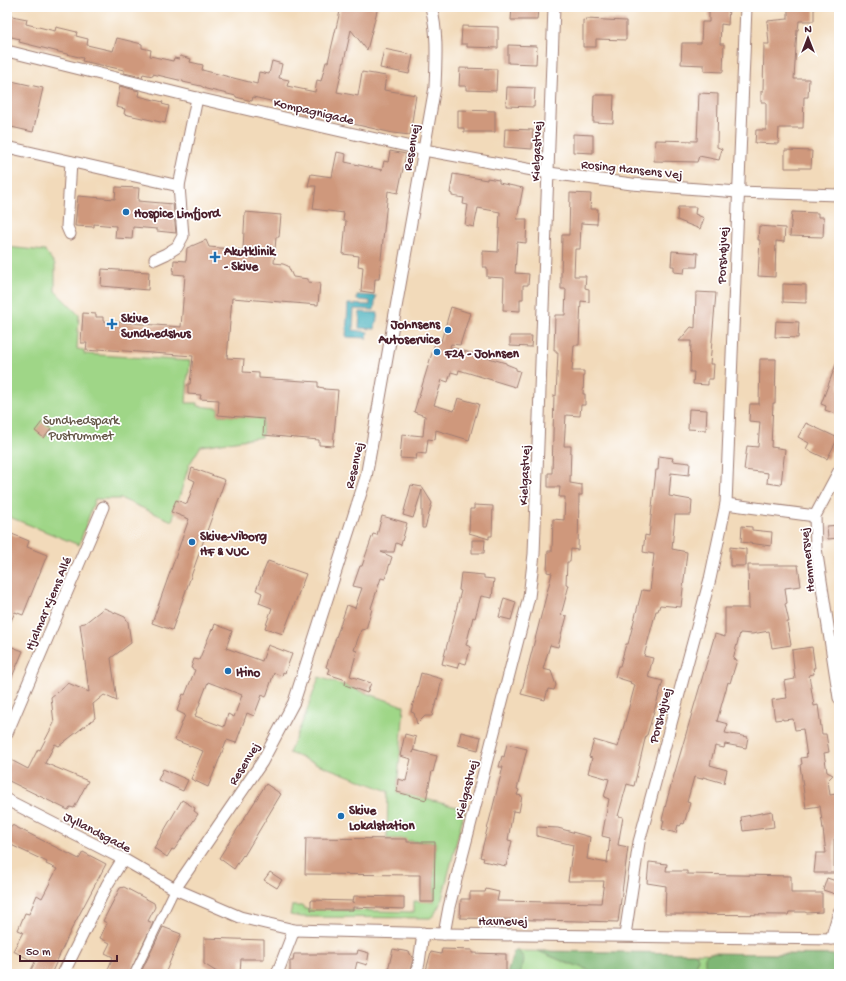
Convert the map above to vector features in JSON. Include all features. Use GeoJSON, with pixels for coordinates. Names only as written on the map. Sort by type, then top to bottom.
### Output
{"type":"FeatureCollection","features":[{"type":"Feature","properties":{"kind":"street","name":"Resenvej"},"geometry":{"type":"LineString","coordinates":[[175,889],[262,762],[294,702],[366,477],[435,87],[436,47],[434,16],[431,7]]}},
{"type":"Feature","properties":{"kind":"street","name":"Kielgastvej"},"geometry":{"type":"LineString","coordinates":[[444,934],[451,899],[529,597],[534,554],[554,7]]}},
{"type":"Feature","properties":{"kind":"street","name":"Porshøjvej"},"geometry":{"type":"LineString","coordinates":[[624,936],[639,842],[710,579],[726,504],[746,7]]}},
{"type":"Feature","properties":{"kind":"street","name":"Kompagnigade"},"geometry":{"type":"LineString","coordinates":[[7,51],[197,98],[424,150]]}},
{"type":"Feature","properties":{"kind":"street"},"geometry":{"type":"LineString","coordinates":[[155,259],[176,247],[183,236],[179,186],[197,98]]}},
{"type":"Feature","properties":{"kind":"street"},"geometry":{"type":"LineString","coordinates":[[7,147],[179,186]]}},
{"type":"Feature","properties":{"kind":"street","name":"Rosing Hansens Vej"},"geometry":{"type":"LineString","coordinates":[[424,150],[549,173],[632,184],[738,192],[839,195]]}},
{"type":"Feature","properties":{"kind":"street"},"geometry":{"type":"LineString","coordinates":[[70,234],[67,226],[71,162]]}},
{"type":"Feature","properties":{"kind":"street","name":"Hemmersvej"},"geometry":{"type":"LineString","coordinates":[[839,471],[816,516],[816,548],[839,698]]}},
{"type":"Feature","properties":{"kind":"street"},"geometry":{"type":"LineString","coordinates":[[726,504],[816,516]]}},
{"type":"Feature","properties":{"kind":"street","name":"Hjalmar Kjems Allé"},"geometry":{"type":"LineString","coordinates":[[7,733],[103,507]]}},
{"type":"Feature","properties":{"kind":"street","name":"Jyllandsgade"},"geometry":{"type":"LineString","coordinates":[[7,800],[123,859],[175,889]]}},
{"type":"Feature","properties":{"kind":"street"},"geometry":{"type":"LineString","coordinates":[[63,974],[107,885],[123,859]]}},
{"type":"Feature","properties":{"kind":"street"},"geometry":{"type":"LineString","coordinates":[[134,974],[175,889]]}},
{"type":"Feature","properties":{"kind":"street","name":"Havnevej"},"geometry":{"type":"LineString","coordinates":[[175,889],[240,917],[294,930],[444,934],[835,939]]}},
{"type":"Feature","properties":{"kind":"street"},"geometry":{"type":"LineString","coordinates":[[835,939],[839,912]]}},
{"type":"Feature","properties":{"kind":"street"},"geometry":{"type":"LineString","coordinates":[[277,974],[294,930]]}},
{"type":"Feature","properties":{"kind":"street"},"geometry":{"type":"LineString","coordinates":[[416,974],[423,933]]}},
{"type":"Feature","properties":{"kind":"green space","name":"Sundhedspark Pustrummet"},"geometry":{"type":"Polygon","coordinates":[[[7,247],[45,251],[55,264],[55,291],[79,315],[77,349],[84,350],[84,354],[190,361],[186,403],[198,403],[198,406],[218,408],[218,415],[263,418],[262,437],[201,446],[189,465],[172,521],[122,499],[95,499],[79,545],[7,516],[7,247]]]}},
{"type":"Feature","properties":{"kind":"green space"},"geometry":{"type":"Polygon","coordinates":[[[319,677],[404,706],[397,792],[465,809],[441,902],[434,915],[430,918],[302,917],[290,915],[292,906],[304,906],[305,909],[414,912],[414,901],[434,902],[435,842],[387,839],[388,791],[289,753],[305,716],[319,677]]]}},
{"type":"Feature","properties":{"kind":"green space"},"geometry":{"type":"Polygon","coordinates":[[[514,951],[839,955],[839,974],[507,974],[514,951]]]}},
{"type":"Feature","properties":{"kind":"green space"},"geometry":{"type":"Polygon","coordinates":[[[514,951],[518,951],[521,954],[524,962],[519,974],[507,974],[514,951]]]}},
{"type":"Feature","properties":{"kind":"green space"},"geometry":{"type":"Polygon","coordinates":[[[538,951],[695,953],[698,957],[697,965],[692,969],[668,974],[599,974],[569,964],[538,951]]]}},
{"type":"Feature","properties":{"kind":"green space"},"geometry":{"type":"Polygon","coordinates":[[[709,953],[839,955],[839,974],[796,974],[778,970],[733,974],[710,972],[705,964],[705,957],[709,953]]]}},
{"type":"Feature","properties":{"kind":"water"},"geometry":{"type":"Polygon","coordinates":[[[357,295],[376,296],[374,310],[354,309],[353,330],[368,332],[367,338],[346,337],[348,304],[370,305],[370,301],[357,300],[357,295]]]}},
{"type":"Feature","properties":{"kind":"water"},"geometry":{"type":"Polygon","coordinates":[[[360,312],[378,313],[375,329],[359,328],[360,312]]]}},
{"type":"Feature","properties":{"kind":"building"},"geometry":{"type":"Polygon","coordinates":[[[341,7],[378,7],[367,50],[351,30],[337,92],[358,96],[362,72],[386,76],[384,90],[416,95],[410,135],[393,133],[296,111],[297,107],[253,97],[252,101],[153,74],[153,76],[143,74],[142,77],[124,73],[124,70],[82,61],[83,58],[19,42],[20,39],[7,36],[7,15],[27,19],[26,24],[55,31],[56,27],[77,32],[76,36],[88,39],[87,45],[113,51],[117,38],[142,44],[142,48],[151,50],[150,56],[173,61],[174,58],[179,59],[180,56],[191,59],[190,62],[203,65],[202,70],[257,84],[259,72],[269,74],[272,61],[282,64],[279,78],[289,80],[287,86],[315,92],[317,80],[321,81],[326,62],[328,62],[341,7]]]}},
{"type":"Feature","properties":{"kind":"building"},"geometry":{"type":"Polygon","coordinates":[[[512,7],[538,7],[537,20],[511,20],[512,7]]]}},
{"type":"Feature","properties":{"kind":"building"},"geometry":{"type":"Polygon","coordinates":[[[709,7],[729,7],[728,25],[721,24],[720,44],[724,44],[723,72],[704,71],[704,65],[681,64],[682,43],[701,43],[702,22],[709,22],[709,7]]]}},
{"type":"Feature","properties":{"kind":"building"},"geometry":{"type":"Polygon","coordinates":[[[788,7],[814,7],[814,21],[799,21],[797,30],[794,79],[809,79],[808,97],[804,97],[803,128],[779,128],[778,144],[755,143],[756,130],[766,130],[766,102],[761,102],[761,91],[763,91],[764,44],[769,44],[767,21],[788,19],[788,7]]]}},
{"type":"Feature","properties":{"kind":"building"},"geometry":{"type":"Polygon","coordinates":[[[586,19],[626,21],[626,40],[596,39],[596,47],[583,47],[583,20],[586,21],[586,19]]]}},
{"type":"Feature","properties":{"kind":"building"},"geometry":{"type":"Polygon","coordinates":[[[462,26],[498,27],[498,48],[467,47],[467,44],[461,44],[462,26]]]}},
{"type":"Feature","properties":{"kind":"building"},"geometry":{"type":"Polygon","coordinates":[[[508,45],[537,46],[536,64],[508,63],[508,45]]]}},
{"type":"Feature","properties":{"kind":"building"},"geometry":{"type":"Polygon","coordinates":[[[384,49],[413,55],[409,74],[380,68],[384,49]]]}},
{"type":"Feature","properties":{"kind":"building"},"geometry":{"type":"Polygon","coordinates":[[[460,68],[497,69],[496,91],[466,90],[466,86],[459,86],[460,68]]]}},
{"type":"Feature","properties":{"kind":"building"},"geometry":{"type":"Polygon","coordinates":[[[7,80],[43,88],[33,132],[7,126],[7,80]]]}},
{"type":"Feature","properties":{"kind":"building"},"geometry":{"type":"Polygon","coordinates":[[[120,86],[139,91],[138,96],[163,102],[162,104],[169,106],[165,123],[124,114],[125,109],[116,107],[120,86]]]}},
{"type":"Feature","properties":{"kind":"building"},"geometry":{"type":"Polygon","coordinates":[[[507,87],[535,88],[534,107],[506,106],[507,87]]]}},
{"type":"Feature","properties":{"kind":"building"},"geometry":{"type":"Polygon","coordinates":[[[699,93],[718,94],[717,147],[722,149],[719,160],[699,156],[697,162],[654,161],[655,140],[697,141],[699,93]]]}},
{"type":"Feature","properties":{"kind":"building"},"geometry":{"type":"Polygon","coordinates":[[[594,95],[614,95],[613,123],[593,122],[594,95]]]}},
{"type":"Feature","properties":{"kind":"building"},"geometry":{"type":"Polygon","coordinates":[[[458,110],[495,111],[495,132],[464,132],[464,128],[458,128],[458,110]]]}},
{"type":"Feature","properties":{"kind":"building"},"geometry":{"type":"Polygon","coordinates":[[[505,129],[533,130],[532,149],[504,147],[505,129]]]}},
{"type":"Feature","properties":{"kind":"building"},"geometry":{"type":"Polygon","coordinates":[[[573,134],[593,135],[593,153],[573,152],[573,134]]]}},
{"type":"Feature","properties":{"kind":"building"},"geometry":{"type":"Polygon","coordinates":[[[785,150],[812,151],[811,168],[785,168],[785,150]]]}},
{"type":"Feature","properties":{"kind":"building"},"geometry":{"type":"Polygon","coordinates":[[[390,151],[406,154],[398,193],[388,191],[379,279],[375,279],[374,293],[361,291],[363,267],[358,266],[359,256],[343,254],[346,221],[343,221],[344,213],[313,209],[316,186],[308,186],[311,174],[332,177],[337,152],[346,154],[345,162],[382,170],[384,161],[388,162],[390,151]]]}},
{"type":"Feature","properties":{"kind":"building"},"geometry":{"type":"Polygon","coordinates":[[[453,174],[487,180],[487,178],[499,180],[499,183],[523,188],[517,219],[527,219],[526,243],[517,242],[515,273],[529,274],[528,285],[523,285],[523,299],[520,299],[520,311],[503,310],[504,278],[487,277],[487,267],[483,267],[483,251],[498,252],[500,212],[478,208],[474,227],[465,225],[468,205],[463,204],[464,198],[452,196],[450,193],[453,174]]]}},
{"type":"Feature","properties":{"kind":"building","name":"Hospice Limfjord"},"geometry":{"type":"Polygon","coordinates":[[[116,187],[139,188],[138,201],[173,204],[176,233],[157,231],[157,229],[133,227],[132,239],[115,238],[116,226],[94,224],[94,227],[75,226],[78,196],[115,199],[116,187]]]}},
{"type":"Feature","properties":{"kind":"building"},"geometry":{"type":"Polygon","coordinates":[[[570,193],[591,194],[590,209],[598,209],[597,224],[581,223],[580,249],[575,249],[574,276],[586,276],[585,288],[589,289],[589,302],[581,301],[579,345],[574,345],[572,371],[584,371],[583,394],[585,394],[585,405],[581,405],[580,416],[566,415],[564,446],[571,446],[570,483],[582,485],[582,495],[579,495],[578,550],[571,549],[570,562],[567,562],[566,584],[569,585],[561,615],[567,616],[558,647],[550,645],[543,669],[551,671],[556,685],[554,690],[548,689],[545,700],[521,694],[552,573],[547,572],[548,551],[552,551],[553,519],[564,520],[565,497],[559,497],[560,487],[548,487],[548,473],[552,473],[554,395],[556,396],[558,353],[554,350],[555,315],[565,315],[566,289],[561,289],[562,235],[569,235],[570,193]]]}},
{"type":"Feature","properties":{"kind":"building"},"geometry":{"type":"Polygon","coordinates":[[[678,207],[696,207],[695,214],[704,218],[700,229],[677,220],[678,207]]]}},
{"type":"Feature","properties":{"kind":"building","name":"Skive Sundhedshus"},"geometry":{"type":"Polygon","coordinates":[[[245,212],[281,215],[279,237],[276,237],[274,263],[288,266],[293,277],[308,279],[308,282],[320,283],[318,305],[232,298],[227,358],[244,359],[243,372],[259,373],[259,378],[318,382],[318,387],[338,390],[333,446],[319,445],[319,440],[263,435],[264,419],[218,415],[219,400],[200,399],[201,395],[188,394],[188,384],[190,384],[193,356],[98,349],[98,351],[86,350],[87,343],[81,343],[83,313],[96,314],[96,317],[103,317],[103,321],[181,327],[185,275],[173,274],[174,260],[186,261],[187,248],[206,240],[209,247],[243,250],[245,212]]]}},
{"type":"Feature","properties":{"kind":"building"},"geometry":{"type":"Polygon","coordinates":[[[792,212],[818,213],[818,217],[824,217],[823,237],[790,236],[792,212]]]}},
{"type":"Feature","properties":{"kind":"building"},"geometry":{"type":"Polygon","coordinates":[[[759,226],[785,228],[784,242],[776,241],[775,277],[758,276],[760,240],[758,240],[759,226]]]}},
{"type":"Feature","properties":{"kind":"building"},"geometry":{"type":"Polygon","coordinates":[[[672,251],[698,253],[697,267],[685,267],[684,273],[674,272],[674,266],[671,266],[672,251]]]}},
{"type":"Feature","properties":{"kind":"building"},"geometry":{"type":"Polygon","coordinates":[[[102,269],[149,272],[148,290],[101,286],[102,269]]]}},
{"type":"Feature","properties":{"kind":"building"},"geometry":{"type":"Polygon","coordinates":[[[783,284],[806,285],[806,303],[783,302],[783,284]]]}},
{"type":"Feature","properties":{"kind":"building"},"geometry":{"type":"Polygon","coordinates":[[[696,292],[716,293],[710,364],[714,364],[713,379],[708,379],[708,385],[693,384],[694,372],[690,372],[691,341],[679,341],[691,327],[695,328],[696,292]]]}},
{"type":"Feature","properties":{"kind":"building"},"geometry":{"type":"Polygon","coordinates":[[[451,307],[470,313],[460,345],[451,344],[450,347],[506,363],[516,368],[516,370],[520,371],[515,387],[459,370],[458,374],[451,372],[448,382],[442,380],[434,405],[454,411],[458,398],[479,404],[469,440],[436,430],[435,440],[428,439],[426,454],[417,453],[416,459],[400,458],[402,434],[423,436],[425,416],[414,412],[436,340],[441,341],[451,307]]]}},
{"type":"Feature","properties":{"kind":"building"},"geometry":{"type":"Polygon","coordinates":[[[776,321],[799,322],[798,338],[775,337],[776,321]]]}},
{"type":"Feature","properties":{"kind":"building"},"geometry":{"type":"Polygon","coordinates":[[[510,336],[532,336],[531,347],[510,346],[510,336]]]}},
{"type":"Feature","properties":{"kind":"building"},"geometry":{"type":"Polygon","coordinates":[[[760,359],[776,359],[775,403],[773,403],[771,447],[785,449],[781,485],[767,483],[768,473],[744,470],[747,446],[758,447],[760,422],[749,421],[750,404],[759,404],[760,359]]]}},
{"type":"Feature","properties":{"kind":"building"},"geometry":{"type":"Polygon","coordinates":[[[838,359],[839,415],[825,410],[826,406],[821,404],[838,359]]]}},
{"type":"Feature","properties":{"kind":"building"},"geometry":{"type":"Polygon","coordinates":[[[689,409],[707,410],[706,430],[688,429],[689,409]]]}},
{"type":"Feature","properties":{"kind":"building"},"geometry":{"type":"Polygon","coordinates":[[[42,422],[51,429],[44,438],[35,431],[42,422]]]}},
{"type":"Feature","properties":{"kind":"building"},"geometry":{"type":"Polygon","coordinates":[[[806,423],[838,438],[827,459],[806,449],[809,443],[798,437],[806,423]]]}},
{"type":"Feature","properties":{"kind":"building"},"geometry":{"type":"Polygon","coordinates":[[[659,456],[673,458],[672,461],[690,463],[689,475],[671,473],[669,496],[692,500],[691,515],[675,515],[672,549],[687,552],[681,607],[660,605],[658,611],[656,611],[644,656],[653,658],[648,677],[663,681],[646,735],[634,786],[627,784],[618,816],[623,817],[618,845],[628,847],[618,922],[460,918],[461,899],[470,899],[470,892],[485,892],[486,889],[499,892],[497,901],[601,903],[604,881],[568,881],[573,845],[537,836],[537,827],[558,828],[590,837],[587,859],[607,863],[610,838],[602,836],[609,799],[604,797],[609,779],[588,773],[592,758],[589,757],[594,740],[618,747],[635,685],[630,683],[631,682],[615,677],[618,666],[620,666],[626,644],[628,644],[642,590],[650,591],[654,554],[643,552],[645,535],[649,536],[656,470],[658,470],[659,456]]]}},
{"type":"Feature","properties":{"kind":"building","name":"Skive-Viborg HF & VUC"},"geometry":{"type":"Polygon","coordinates":[[[192,468],[225,480],[172,630],[152,623],[189,519],[171,512],[176,500],[187,504],[195,481],[189,478],[192,468]]]}},
{"type":"Feature","properties":{"kind":"building"},"geometry":{"type":"Polygon","coordinates":[[[411,485],[422,487],[432,503],[425,528],[422,528],[422,490],[413,518],[403,515],[411,485]]]}},
{"type":"Feature","properties":{"kind":"building"},"geometry":{"type":"Polygon","coordinates":[[[474,505],[493,506],[492,536],[489,536],[489,539],[469,533],[470,509],[474,509],[474,505]]]}},
{"type":"Feature","properties":{"kind":"building"},"geometry":{"type":"Polygon","coordinates":[[[382,516],[407,523],[401,545],[396,543],[394,552],[381,552],[392,557],[385,579],[381,578],[366,629],[361,630],[354,650],[357,651],[350,676],[371,683],[367,693],[345,685],[346,680],[328,674],[330,669],[326,667],[347,605],[355,608],[362,588],[353,586],[360,566],[362,566],[373,534],[377,535],[382,516]]]}},
{"type":"Feature","properties":{"kind":"building"},"geometry":{"type":"Polygon","coordinates":[[[839,525],[839,538],[828,539],[827,526],[839,525]]]}},
{"type":"Feature","properties":{"kind":"building"},"geometry":{"type":"Polygon","coordinates":[[[742,526],[752,527],[752,530],[772,532],[771,546],[741,542],[742,526]]]}},
{"type":"Feature","properties":{"kind":"building"},"geometry":{"type":"Polygon","coordinates":[[[7,532],[29,541],[27,547],[47,555],[23,615],[15,612],[7,630],[7,532]]]}},
{"type":"Feature","properties":{"kind":"building"},"geometry":{"type":"Polygon","coordinates":[[[472,540],[485,540],[484,553],[472,553],[472,540]]]}},
{"type":"Feature","properties":{"kind":"building"},"geometry":{"type":"Polygon","coordinates":[[[730,547],[746,549],[746,566],[730,566],[730,547]]]}},
{"type":"Feature","properties":{"kind":"building"},"geometry":{"type":"Polygon","coordinates":[[[268,561],[306,574],[283,634],[265,628],[272,608],[259,603],[262,593],[256,590],[268,561]]]}},
{"type":"Feature","properties":{"kind":"building"},"geometry":{"type":"Polygon","coordinates":[[[748,565],[798,565],[801,586],[785,588],[787,603],[785,604],[789,622],[787,622],[791,645],[772,648],[769,631],[752,634],[740,633],[733,659],[737,660],[730,683],[728,682],[717,721],[728,724],[725,733],[748,737],[746,748],[725,744],[724,748],[715,746],[710,765],[727,770],[724,783],[703,777],[702,779],[694,777],[687,802],[690,803],[684,824],[682,823],[680,826],[678,825],[676,833],[662,829],[664,820],[662,820],[668,796],[715,634],[725,637],[725,608],[749,608],[748,565]]]}},
{"type":"Feature","properties":{"kind":"building"},"geometry":{"type":"Polygon","coordinates":[[[461,573],[484,575],[484,578],[494,579],[492,598],[481,596],[475,618],[473,617],[466,645],[471,647],[466,664],[459,662],[457,668],[442,664],[461,591],[459,590],[461,573]]]}},
{"type":"Feature","properties":{"kind":"building"},"geometry":{"type":"Polygon","coordinates":[[[504,598],[516,602],[511,620],[499,617],[504,598]]]}},
{"type":"Feature","properties":{"kind":"building"},"geometry":{"type":"Polygon","coordinates":[[[104,608],[125,617],[128,622],[131,643],[111,658],[117,701],[104,695],[93,704],[95,718],[59,746],[55,744],[45,763],[88,781],[74,808],[70,807],[68,810],[7,780],[7,768],[11,760],[28,769],[38,749],[40,750],[54,723],[51,697],[68,683],[89,692],[80,624],[85,623],[104,608]]]}},
{"type":"Feature","properties":{"kind":"building","name":"Itino"},"geometry":{"type":"Polygon","coordinates":[[[215,624],[232,631],[226,648],[262,661],[268,645],[292,654],[285,673],[283,672],[282,676],[274,673],[266,697],[262,695],[254,716],[247,713],[236,743],[227,740],[208,787],[191,779],[203,751],[175,740],[185,715],[177,711],[183,694],[185,695],[195,670],[191,668],[194,659],[199,660],[212,629],[213,630],[215,624]],[[208,682],[195,716],[224,727],[228,714],[234,717],[242,695],[208,682]]]}},
{"type":"Feature","properties":{"kind":"building"},"geometry":{"type":"Polygon","coordinates":[[[7,645],[23,651],[7,689],[7,645]]]}},
{"type":"Feature","properties":{"kind":"building"},"geometry":{"type":"Polygon","coordinates":[[[812,647],[815,668],[813,668],[814,674],[809,675],[814,706],[818,705],[822,734],[826,734],[829,752],[824,753],[827,772],[833,775],[828,780],[830,795],[836,794],[839,815],[839,838],[834,839],[834,873],[814,873],[816,853],[826,853],[820,806],[806,808],[800,765],[802,764],[801,758],[807,757],[803,729],[795,730],[793,719],[775,720],[772,700],[787,698],[784,681],[795,679],[792,650],[812,647]]]}},
{"type":"Feature","properties":{"kind":"building"},"geometry":{"type":"Polygon","coordinates":[[[421,673],[442,679],[432,716],[425,716],[417,724],[414,713],[411,712],[421,673]]]}},
{"type":"Feature","properties":{"kind":"building"},"geometry":{"type":"Polygon","coordinates":[[[461,732],[481,737],[478,750],[458,745],[461,732]]]}},
{"type":"Feature","properties":{"kind":"building"},"geometry":{"type":"Polygon","coordinates":[[[405,734],[416,737],[414,750],[437,756],[433,772],[432,771],[426,800],[397,792],[398,779],[406,781],[411,759],[400,756],[405,734]]]}},
{"type":"Feature","properties":{"kind":"building"},"geometry":{"type":"Polygon","coordinates":[[[507,744],[527,749],[517,789],[519,790],[517,795],[522,796],[519,812],[513,811],[508,840],[512,841],[506,866],[483,861],[484,858],[480,857],[503,767],[499,767],[502,756],[504,757],[507,744]]]}},
{"type":"Feature","properties":{"kind":"building"},"geometry":{"type":"Polygon","coordinates":[[[163,769],[188,780],[183,791],[158,780],[163,769]]]}},
{"type":"Feature","properties":{"kind":"building"},"geometry":{"type":"Polygon","coordinates":[[[266,784],[281,794],[244,856],[243,855],[234,869],[219,858],[266,784]]]}},
{"type":"Feature","properties":{"kind":"building"},"geometry":{"type":"Polygon","coordinates":[[[182,800],[195,808],[194,811],[198,814],[174,850],[172,849],[167,857],[154,848],[182,800]]]}},
{"type":"Feature","properties":{"kind":"building"},"geometry":{"type":"Polygon","coordinates":[[[772,811],[774,827],[743,831],[741,817],[772,811]]]}},
{"type":"Feature","properties":{"kind":"building"},"geometry":{"type":"Polygon","coordinates":[[[7,824],[12,827],[12,825],[79,859],[83,852],[106,864],[70,932],[51,974],[29,974],[35,962],[13,951],[23,932],[18,930],[25,913],[29,914],[37,895],[42,898],[57,869],[46,864],[47,862],[7,843],[7,824]]]}},
{"type":"Feature","properties":{"kind":"building"},"geometry":{"type":"Polygon","coordinates":[[[306,838],[407,839],[407,842],[435,842],[434,902],[420,902],[420,875],[305,874],[306,838]]]}},
{"type":"Feature","properties":{"kind":"building"},"geometry":{"type":"Polygon","coordinates":[[[649,862],[667,864],[666,871],[687,871],[687,874],[791,876],[791,893],[822,893],[822,912],[789,912],[788,915],[665,914],[666,886],[647,883],[649,862]]]}},
{"type":"Feature","properties":{"kind":"building"},"geometry":{"type":"Polygon","coordinates":[[[270,872],[282,880],[277,888],[264,880],[270,872]]]}},
{"type":"Feature","properties":{"kind":"building"},"geometry":{"type":"Polygon","coordinates":[[[827,878],[839,882],[835,894],[823,890],[827,878]]]}},
{"type":"Feature","properties":{"kind":"building"},"geometry":{"type":"Polygon","coordinates":[[[124,887],[154,903],[155,907],[148,921],[153,923],[129,974],[106,974],[113,957],[105,953],[110,943],[100,938],[107,923],[103,921],[120,888],[124,887]]]}},
{"type":"Feature","properties":{"kind":"building"},"geometry":{"type":"Polygon","coordinates":[[[354,896],[404,897],[404,909],[353,907],[353,910],[311,910],[311,900],[353,901],[353,903],[354,896]]]}},
{"type":"Feature","properties":{"kind":"building"},"geometry":{"type":"Polygon","coordinates":[[[163,927],[181,934],[165,974],[140,974],[163,927]]]}},
{"type":"Feature","properties":{"kind":"building"},"geometry":{"type":"Polygon","coordinates":[[[204,938],[264,940],[264,959],[241,959],[240,974],[220,974],[204,964],[204,938]]]}},
{"type":"Feature","properties":{"kind":"building"},"geometry":{"type":"Polygon","coordinates":[[[393,949],[409,952],[413,959],[409,974],[387,974],[393,949]]]}},
{"type":"Feature","properties":{"kind":"building"},"geometry":{"type":"Polygon","coordinates":[[[442,949],[472,950],[472,953],[506,954],[506,974],[425,974],[431,952],[441,954],[442,949]]]}},
{"type":"Feature","properties":{"kind":"building"},"geometry":{"type":"Polygon","coordinates":[[[358,950],[369,953],[367,965],[357,962],[354,974],[290,974],[290,961],[293,961],[294,954],[357,954],[358,950]]]}},
{"type":"Feature","properties":{"kind":"place","name":"Hospice Limfjord"},"geometry":{"type":"Point","coordinates":[126,212]}},
{"type":"Feature","properties":{"kind":"place","name":"Akutklinik - Skive"},"geometry":{"type":"Point","coordinates":[215,257]}},
{"type":"Feature","properties":{"kind":"place","name":"Skive Sundhedshus"},"geometry":{"type":"Point","coordinates":[112,324]}},
{"type":"Feature","properties":{"kind":"place","name":"Johnsens Autoservice"},"geometry":{"type":"Point","coordinates":[448,330]}},
{"type":"Feature","properties":{"kind":"place","name":"F24 - Johnsen"},"geometry":{"type":"Point","coordinates":[437,352]}},
{"type":"Feature","properties":{"kind":"place","name":"Skive-Viborg HF & VUC"},"geometry":{"type":"Point","coordinates":[192,542]}},
{"type":"Feature","properties":{"kind":"place","name":"Itino"},"geometry":{"type":"Point","coordinates":[228,671]}},
{"type":"Feature","properties":{"kind":"place","name":"Skive Lokalstation"},"geometry":{"type":"Point","coordinates":[341,816]}}]}
